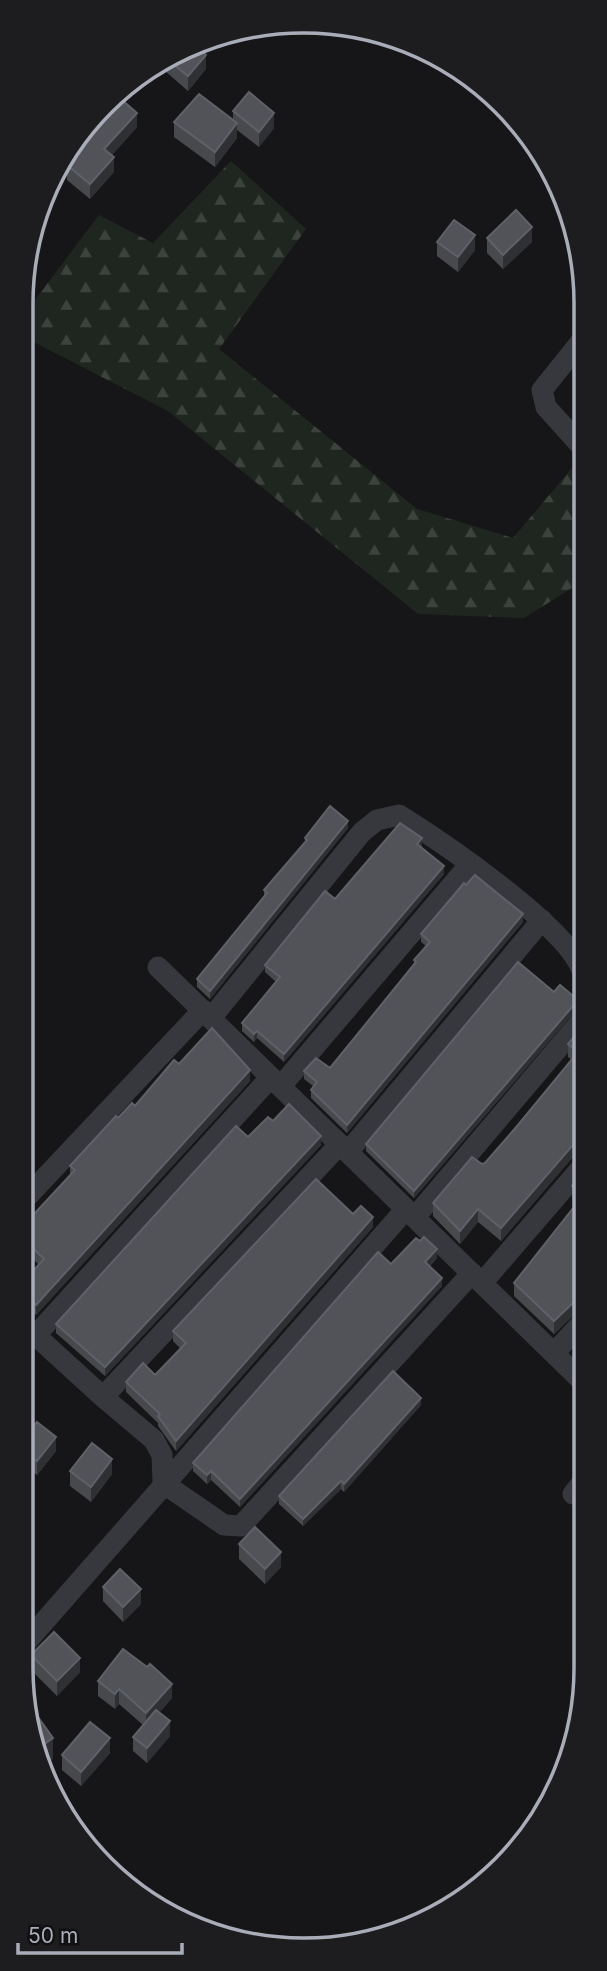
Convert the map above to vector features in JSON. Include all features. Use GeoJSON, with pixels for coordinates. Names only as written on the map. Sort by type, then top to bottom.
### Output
{"type":"FeatureCollection","features":[{"type":"Feature","properties":{"kind":"street"},"geometry":{"type":"LineString","coordinates":[[574,350],[541,390],[546,407],[574,438]]}},
{"type":"Feature","properties":{"kind":"street"},"geometry":{"type":"LineString","coordinates":[[33,1191],[207,1014],[362,832],[377,820],[399,815],[437,839],[553,929],[574,959]]}},
{"type":"Feature","properties":{"kind":"street"},"geometry":{"type":"LineString","coordinates":[[33,1325],[276,1082],[470,864]]}},
{"type":"Feature","properties":{"kind":"street"},"geometry":{"type":"LineString","coordinates":[[103,1397],[344,1148],[542,920]]}},
{"type":"Feature","properties":{"kind":"street"},"geometry":{"type":"LineString","coordinates":[[158,967],[574,1373]]}},
{"type":"Feature","properties":{"kind":"street"},"geometry":{"type":"LineString","coordinates":[[33,1634],[163,1483],[411,1213],[574,1029]]}},
{"type":"Feature","properties":{"kind":"street"},"geometry":{"type":"LineString","coordinates":[[163,1483],[225,1525],[241,1526],[574,1175]]}},
{"type":"Feature","properties":{"kind":"street"},"geometry":{"type":"LineString","coordinates":[[554,1353],[574,1332]]}},
{"type":"Feature","properties":{"kind":"street"},"geometry":{"type":"LineString","coordinates":[[33,1333],[154,1440],[163,1461],[163,1483]]}},
{"type":"Feature","properties":{"kind":"green space"},"geometry":{"type":"Polygon","coordinates":[[[231,161],[306,229],[219,349],[417,509],[513,538],[574,466],[574,587],[524,618],[418,614],[168,411],[33,342],[33,303],[99,215],[153,243],[231,161]]]}},
{"type":"Feature","properties":{"kind":"building"},"geometry":{"type":"Polygon","coordinates":[[[203,53],[206,55],[188,76],[175,66],[203,53]]]}},
{"type":"Feature","properties":{"kind":"building"},"geometry":{"type":"Polygon","coordinates":[[[249,92],[274,113],[259,132],[233,111],[249,92]]]}},
{"type":"Feature","properties":{"kind":"building"},"geometry":{"type":"Polygon","coordinates":[[[199,94],[237,123],[215,152],[174,122],[199,94]]]}},
{"type":"Feature","properties":{"kind":"building"},"geometry":{"type":"Polygon","coordinates":[[[124,101],[137,113],[104,149],[114,157],[90,184],[70,167],[89,139],[124,101]]]}},
{"type":"Feature","properties":{"kind":"building"},"geometry":{"type":"Polygon","coordinates":[[[516,210],[532,227],[503,255],[487,238],[516,210]]]}},
{"type":"Feature","properties":{"kind":"building"},"geometry":{"type":"Polygon","coordinates":[[[454,220],[475,235],[458,257],[437,242],[454,220]]]}},
{"type":"Feature","properties":{"kind":"building"},"geometry":{"type":"Polygon","coordinates":[[[330,806],[348,821],[210,991],[197,979],[267,893],[264,890],[307,840],[305,838],[330,806]]]}},
{"type":"Feature","properties":{"kind":"building"},"geometry":{"type":"Polygon","coordinates":[[[400,823],[422,838],[417,844],[444,866],[284,1054],[257,1031],[254,1034],[242,1023],[280,977],[265,965],[325,891],[335,899],[400,823]]]}},
{"type":"Feature","properties":{"kind":"building"},"geometry":{"type":"Polygon","coordinates":[[[475,875],[523,914],[347,1125],[311,1090],[317,1082],[304,1071],[316,1058],[330,1068],[430,942],[421,934],[464,883],[466,885],[475,875]]]}},
{"type":"Feature","properties":{"kind":"building"},"geometry":{"type":"Polygon","coordinates":[[[518,962],[554,992],[560,985],[574,997],[574,1005],[414,1191],[366,1144],[518,962]]]}},
{"type":"Feature","properties":{"kind":"building"},"geometry":{"type":"Polygon","coordinates":[[[212,1028],[250,1070],[36,1305],[33,1302],[33,1271],[44,1259],[33,1248],[33,1215],[75,1170],[70,1166],[116,1116],[118,1118],[132,1103],[135,1106],[174,1060],[179,1064],[212,1028]]]}},
{"type":"Feature","properties":{"kind":"building"},"geometry":{"type":"Polygon","coordinates":[[[574,1037],[574,1049],[568,1044],[574,1037]]]}},
{"type":"Feature","properties":{"kind":"building"},"geometry":{"type":"Polygon","coordinates":[[[574,1057],[574,1145],[501,1228],[478,1209],[460,1231],[433,1203],[472,1157],[482,1164],[485,1163],[574,1057]]]}},
{"type":"Feature","properties":{"kind":"building"},"geometry":{"type":"Polygon","coordinates":[[[289,1104],[321,1136],[105,1367],[56,1324],[236,1126],[248,1137],[268,1117],[273,1121],[289,1104]]]}},
{"type":"Feature","properties":{"kind":"building"},"geometry":{"type":"Polygon","coordinates":[[[316,1179],[353,1214],[361,1206],[373,1217],[176,1441],[158,1416],[160,1414],[126,1382],[143,1363],[155,1375],[186,1343],[173,1331],[316,1179]]]}},
{"type":"Feature","properties":{"kind":"building"},"geometry":{"type":"Polygon","coordinates":[[[574,1207],[574,1302],[554,1321],[514,1283],[574,1207]]]}},
{"type":"Feature","properties":{"kind":"building"},"geometry":{"type":"Polygon","coordinates":[[[424,1237],[437,1249],[425,1262],[442,1278],[240,1499],[211,1471],[207,1475],[193,1463],[378,1252],[391,1264],[416,1238],[420,1241],[424,1237]]]}},
{"type":"Feature","properties":{"kind":"building"},"geometry":{"type":"Polygon","coordinates":[[[393,1371],[421,1398],[344,1484],[341,1481],[303,1519],[279,1496],[393,1371]]]}},
{"type":"Feature","properties":{"kind":"building"},"geometry":{"type":"Polygon","coordinates":[[[37,1422],[56,1437],[37,1461],[33,1458],[33,1427],[37,1422]]]}},
{"type":"Feature","properties":{"kind":"building"},"geometry":{"type":"Polygon","coordinates":[[[92,1443],[112,1459],[91,1487],[70,1471],[92,1443]]]}},
{"type":"Feature","properties":{"kind":"building"},"geometry":{"type":"Polygon","coordinates":[[[255,1527],[281,1552],[265,1569],[239,1544],[255,1527]]]}},
{"type":"Feature","properties":{"kind":"building"},"geometry":{"type":"Polygon","coordinates":[[[120,1569],[141,1589],[123,1607],[103,1587],[120,1569]]]}},
{"type":"Feature","properties":{"kind":"building"},"geometry":{"type":"Polygon","coordinates":[[[54,1632],[80,1658],[57,1681],[33,1657],[33,1653],[54,1632]]]}},
{"type":"Feature","properties":{"kind":"building"},"geometry":{"type":"Polygon","coordinates":[[[123,1649],[147,1667],[150,1664],[172,1684],[146,1713],[119,1689],[115,1694],[98,1681],[123,1649]]]}},
{"type":"Feature","properties":{"kind":"building"},"geometry":{"type":"Polygon","coordinates":[[[156,1710],[170,1721],[147,1748],[133,1737],[156,1710]]]}},
{"type":"Feature","properties":{"kind":"building"},"geometry":{"type":"Polygon","coordinates":[[[38,1716],[53,1738],[44,1744],[38,1716]]]}},
{"type":"Feature","properties":{"kind":"building"},"geometry":{"type":"Polygon","coordinates":[[[90,1722],[110,1738],[81,1772],[62,1755],[90,1722]]]}}]}
